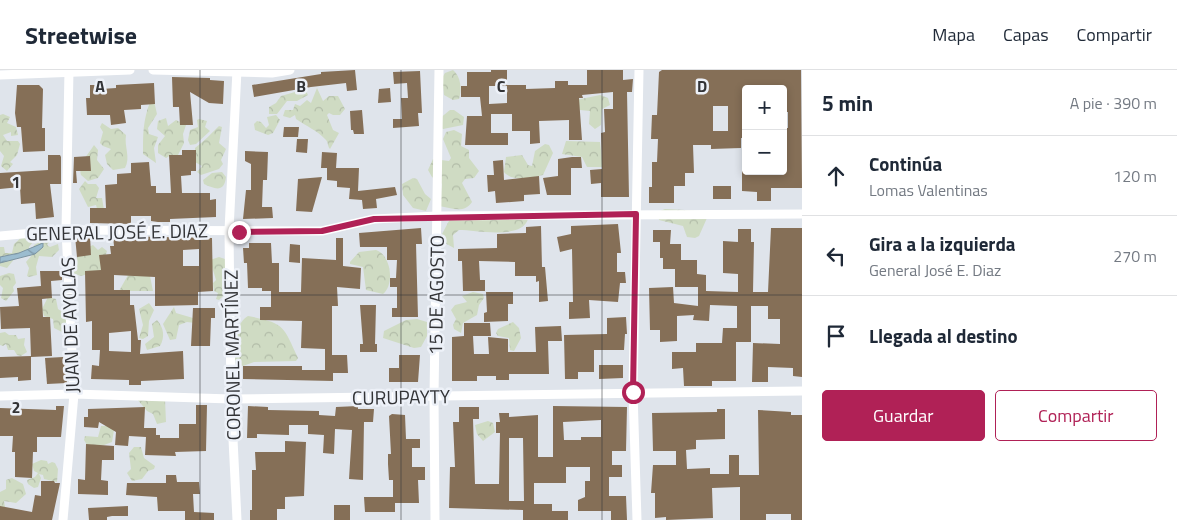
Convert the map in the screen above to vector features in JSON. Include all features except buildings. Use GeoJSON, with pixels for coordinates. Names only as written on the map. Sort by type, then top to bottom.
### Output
{"type":"FeatureCollection","features":[{"type":"Feature","properties":{"kind":"street"},"geometry":{"type":"LineString","coordinates":[[0,75],[130,70]]}},
{"type":"Feature","properties":{"kind":"street"},"geometry":{"type":"LineString","coordinates":[[153,70],[290,70]]}},
{"type":"Feature","properties":{"kind":"street","name":"15 DE AGOSTO"},"geometry":{"type":"LineString","coordinates":[[435,520],[434,396],[438,70]]}},
{"type":"Feature","properties":{"kind":"street"},"geometry":{"type":"LineString","coordinates":[[637,520],[633,392],[639,70]]}},
{"type":"Feature","properties":{"kind":"street","name":"JUAN DE AYOLAS"},"geometry":{"type":"LineString","coordinates":[[63,520],[74,394],[66,230],[69,71]]}},
{"type":"Feature","properties":{"kind":"street","name":"CORONEL MARTÍNEZ"},"geometry":{"type":"LineString","coordinates":[[237,71],[229,230],[231,399],[237,520]]}},
{"type":"Feature","properties":{"kind":"street","name":"GENERAL JOSÉ E. DIAZ"},"geometry":{"type":"LineString","coordinates":[[0,236],[66,230],[322,231],[374,219],[437,216],[802,214]]}},
{"type":"Feature","properties":{"kind":"street","name":"CURUPAYTY"},"geometry":{"type":"LineString","coordinates":[[0,396],[74,394],[231,399],[802,391]]}},
{"type":"Feature","properties":{"kind":"green space"},"geometry":{"type":"Polygon","coordinates":[[[453,70],[458,76],[461,87],[459,99],[453,100],[444,95],[442,78],[445,73],[453,70]]]}},
{"type":"Feature","properties":{"kind":"green space"},"geometry":{"type":"Polygon","coordinates":[[[317,88],[323,101],[329,96],[338,96],[345,109],[340,115],[329,113],[327,115],[333,130],[339,133],[330,149],[327,141],[322,136],[296,119],[295,115],[290,118],[283,116],[285,110],[293,110],[295,104],[300,106],[307,100],[311,103],[317,88]]]}},
{"type":"Feature","properties":{"kind":"green space"},"geometry":{"type":"Polygon","coordinates":[[[302,90],[306,91],[308,95],[297,101],[287,101],[277,114],[269,114],[269,107],[276,103],[281,96],[302,90]]]}},
{"type":"Feature","properties":{"kind":"green space"},"geometry":{"type":"Polygon","coordinates":[[[600,95],[608,98],[610,105],[602,109],[601,125],[595,129],[589,124],[590,111],[580,110],[576,100],[600,95]]]}},
{"type":"Feature","properties":{"kind":"green space"},"geometry":{"type":"Polygon","coordinates":[[[154,101],[157,114],[148,128],[149,134],[158,137],[154,148],[156,163],[143,154],[143,133],[146,115],[150,102],[154,101]]]}},
{"type":"Feature","properties":{"kind":"green space"},"geometry":{"type":"Polygon","coordinates":[[[450,110],[454,110],[464,117],[463,125],[443,129],[440,127],[439,119],[450,110]]]}},
{"type":"Feature","properties":{"kind":"green space"},"geometry":{"type":"Polygon","coordinates":[[[3,114],[10,117],[7,123],[16,127],[18,135],[11,136],[11,132],[3,135],[7,141],[18,141],[20,144],[17,155],[10,162],[13,164],[7,171],[1,166],[4,156],[0,151],[0,115],[3,114]]]}},
{"type":"Feature","properties":{"kind":"green space"},"geometry":{"type":"Polygon","coordinates":[[[276,115],[280,120],[273,133],[268,135],[255,130],[254,124],[257,121],[261,122],[266,128],[269,125],[267,117],[276,115]]]}},
{"type":"Feature","properties":{"kind":"green space"},"geometry":{"type":"Polygon","coordinates":[[[166,118],[168,126],[176,120],[186,125],[183,134],[184,143],[178,155],[171,155],[166,158],[158,153],[158,145],[165,136],[157,129],[158,121],[166,118]]]}},
{"type":"Feature","properties":{"kind":"green space"},"geometry":{"type":"Polygon","coordinates":[[[197,120],[207,121],[205,127],[210,131],[196,144],[190,145],[188,140],[190,130],[198,127],[197,120]]]}},
{"type":"Feature","properties":{"kind":"green space"},"geometry":{"type":"Polygon","coordinates":[[[102,123],[111,129],[118,128],[126,135],[127,164],[125,168],[113,170],[107,164],[105,155],[111,149],[100,143],[103,132],[100,127],[102,123]]]}},
{"type":"Feature","properties":{"kind":"green space"},"geometry":{"type":"Polygon","coordinates":[[[219,126],[222,127],[219,143],[226,149],[221,160],[223,164],[219,169],[201,175],[197,172],[202,166],[195,162],[195,148],[219,126]]]}},
{"type":"Feature","properties":{"kind":"green space"},"geometry":{"type":"Polygon","coordinates":[[[454,130],[462,134],[461,146],[469,150],[469,158],[479,171],[474,178],[465,179],[462,183],[472,202],[469,206],[461,209],[439,206],[442,184],[432,177],[428,170],[433,159],[449,161],[451,158],[443,139],[446,132],[454,130]]]}},
{"type":"Feature","properties":{"kind":"green space"},"geometry":{"type":"Polygon","coordinates":[[[566,141],[600,142],[603,167],[587,167],[582,157],[562,154],[566,141]]]}},
{"type":"Feature","properties":{"kind":"green space"},"geometry":{"type":"Polygon","coordinates":[[[545,144],[549,145],[553,153],[543,175],[517,178],[504,172],[506,157],[522,155],[528,165],[532,166],[535,151],[545,144]]]}},
{"type":"Feature","properties":{"kind":"green space"},"geometry":{"type":"Polygon","coordinates":[[[94,145],[98,150],[97,160],[104,169],[98,178],[88,181],[81,175],[80,171],[94,145]]]}},
{"type":"Feature","properties":{"kind":"green space"},"geometry":{"type":"Polygon","coordinates":[[[222,172],[226,177],[221,188],[204,184],[203,180],[212,173],[222,172]]]}},
{"type":"Feature","properties":{"kind":"green space"},"geometry":{"type":"Polygon","coordinates":[[[413,178],[417,179],[425,194],[431,199],[426,211],[413,208],[403,195],[402,184],[413,178]]]}},
{"type":"Feature","properties":{"kind":"green space"},"geometry":{"type":"Polygon","coordinates":[[[85,181],[88,184],[96,184],[99,188],[96,198],[102,198],[104,210],[98,212],[96,205],[88,207],[79,189],[85,181]]]}},
{"type":"Feature","properties":{"kind":"green space"},"geometry":{"type":"Polygon","coordinates":[[[665,209],[704,211],[707,218],[699,236],[695,238],[687,237],[683,226],[659,220],[658,212],[665,209]]]}},
{"type":"Feature","properties":{"kind":"green space"},"geometry":{"type":"Polygon","coordinates":[[[496,211],[528,219],[524,226],[508,232],[459,230],[453,235],[454,248],[443,242],[442,234],[450,219],[496,211]]]}},
{"type":"Feature","properties":{"kind":"green space"},"geometry":{"type":"Polygon","coordinates":[[[55,234],[47,245],[50,247],[58,244],[59,250],[52,257],[39,256],[36,267],[37,275],[27,276],[29,268],[26,262],[32,255],[34,245],[40,242],[37,236],[55,234]]]}},
{"type":"Feature","properties":{"kind":"green space"},"geometry":{"type":"Polygon","coordinates":[[[22,237],[36,238],[29,247],[28,256],[16,257],[7,268],[0,266],[0,247],[4,247],[5,253],[12,253],[14,244],[22,237]]]}},
{"type":"Feature","properties":{"kind":"green space"},"geometry":{"type":"Polygon","coordinates":[[[93,245],[98,250],[102,247],[107,251],[101,270],[81,276],[72,273],[73,265],[78,256],[93,245]]]}},
{"type":"Feature","properties":{"kind":"green space"},"geometry":{"type":"Polygon","coordinates":[[[376,250],[385,258],[390,270],[389,284],[383,294],[366,290],[363,267],[350,264],[359,252],[376,250]]]}},
{"type":"Feature","properties":{"kind":"green space"},"geometry":{"type":"Polygon","coordinates":[[[219,257],[228,260],[227,286],[219,300],[216,299],[218,293],[214,291],[213,283],[216,280],[210,260],[219,257]]]}},
{"type":"Feature","properties":{"kind":"green space"},"geometry":{"type":"Polygon","coordinates":[[[9,273],[14,274],[16,283],[13,287],[14,291],[6,301],[1,298],[3,288],[0,285],[0,276],[9,273]]]}},
{"type":"Feature","properties":{"kind":"green space"},"geometry":{"type":"Polygon","coordinates":[[[128,275],[150,276],[153,291],[119,291],[128,275]]]}},
{"type":"Feature","properties":{"kind":"green space"},"geometry":{"type":"Polygon","coordinates":[[[473,292],[483,294],[484,298],[479,305],[477,315],[463,323],[461,333],[454,329],[453,325],[456,319],[451,310],[455,305],[467,302],[462,296],[473,292]]]}},
{"type":"Feature","properties":{"kind":"green space"},"geometry":{"type":"Polygon","coordinates":[[[48,297],[56,299],[58,309],[67,315],[68,326],[62,332],[54,328],[53,319],[44,316],[42,309],[48,297]]]}},
{"type":"Feature","properties":{"kind":"green space"},"geometry":{"type":"Polygon","coordinates":[[[149,303],[154,310],[149,321],[148,336],[143,339],[139,338],[143,325],[139,309],[149,303]]]}},
{"type":"Feature","properties":{"kind":"green space"},"geometry":{"type":"Polygon","coordinates":[[[174,307],[176,313],[193,318],[195,323],[187,322],[179,325],[176,339],[170,340],[163,324],[174,307]]]}},
{"type":"Feature","properties":{"kind":"green space"},"geometry":{"type":"Polygon","coordinates":[[[248,316],[269,321],[281,327],[289,338],[298,358],[296,361],[254,362],[243,366],[234,363],[234,344],[237,331],[240,324],[248,316]]]}},
{"type":"Feature","properties":{"kind":"green space"},"geometry":{"type":"Polygon","coordinates":[[[417,319],[427,322],[427,336],[421,347],[414,348],[383,338],[384,331],[406,320],[417,319]]]}},
{"type":"Feature","properties":{"kind":"green space"},"geometry":{"type":"Polygon","coordinates":[[[157,320],[162,329],[162,343],[160,346],[147,350],[145,344],[154,337],[152,324],[157,320]]]}},
{"type":"Feature","properties":{"kind":"green space"},"geometry":{"type":"Polygon","coordinates":[[[513,322],[519,328],[521,338],[514,351],[510,350],[509,338],[498,336],[496,333],[498,329],[513,322]]]}},
{"type":"Feature","properties":{"kind":"green space"},"geometry":{"type":"Polygon","coordinates":[[[5,332],[9,335],[16,335],[18,339],[25,338],[24,345],[27,352],[21,356],[17,355],[14,350],[8,350],[6,344],[0,345],[0,333],[5,332]]]}},
{"type":"Feature","properties":{"kind":"green space"},"geometry":{"type":"Polygon","coordinates":[[[137,399],[165,399],[166,422],[157,424],[153,414],[147,411],[137,399]]]}},
{"type":"Feature","properties":{"kind":"green space"},"geometry":{"type":"Polygon","coordinates":[[[488,421],[493,423],[495,432],[483,441],[477,434],[475,425],[488,421]]]}},
{"type":"Feature","properties":{"kind":"green space"},"geometry":{"type":"Polygon","coordinates":[[[101,426],[108,426],[114,430],[112,442],[104,445],[87,445],[84,440],[85,436],[98,437],[101,426]]]}},
{"type":"Feature","properties":{"kind":"green space"},"geometry":{"type":"Polygon","coordinates":[[[134,447],[141,447],[144,458],[155,466],[142,479],[132,481],[127,473],[131,469],[129,453],[134,447]]]}},
{"type":"Feature","properties":{"kind":"green space"},"geometry":{"type":"Polygon","coordinates":[[[41,460],[47,461],[48,464],[55,463],[58,469],[57,482],[44,479],[43,475],[39,474],[41,478],[38,487],[34,488],[28,484],[27,480],[35,477],[38,473],[34,471],[32,464],[41,460]]]}},
{"type":"Feature","properties":{"kind":"green space"},"geometry":{"type":"Polygon","coordinates":[[[12,478],[23,484],[26,494],[16,503],[4,501],[5,507],[0,510],[0,492],[6,489],[6,480],[12,478]]]}},
{"type":"Feature","properties":{"kind":"water"},"geometry":{"type":"Polygon","coordinates":[[[43,243],[43,247],[35,254],[0,263],[0,257],[19,253],[43,243]]]}},
{"type":"Feature","properties":{"kind":"route"},"geometry":{"type":"LineString","coordinates":[[239,232],[322,231],[374,219],[437,216],[636,214],[633,392]]}}]}
